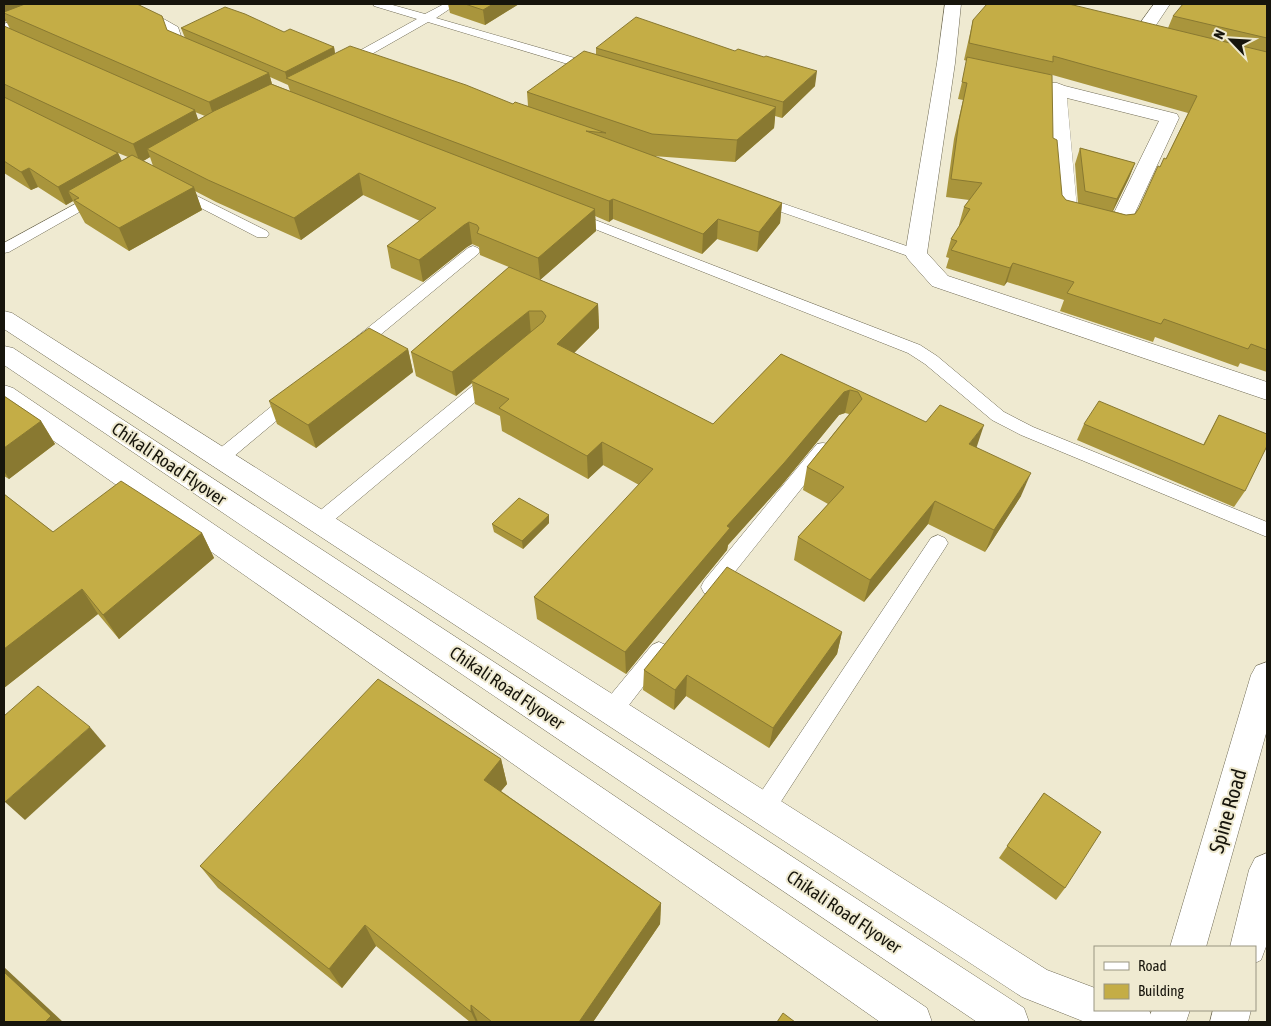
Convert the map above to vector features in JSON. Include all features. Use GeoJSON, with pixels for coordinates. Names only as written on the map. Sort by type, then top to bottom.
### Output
{"type":"FeatureCollection","features":[{"type":"Feature","properties":{"kind":"main road"},"geometry":{"type":"LineString","coordinates":[[953,4],[955,65],[916,254],[940,281],[1267,391]]}},
{"type":"Feature","properties":{"kind":"main road"},"geometry":{"type":"LineString","coordinates":[[1142,33],[1162,4]]}},
{"type":"Feature","properties":{"kind":"main road"},"geometry":{"type":"LineString","coordinates":[[1124,28],[1161,38]]}},
{"type":"Feature","properties":{"kind":"main road"},"geometry":{"type":"LineString","coordinates":[[1000,75],[1057,88],[1170,118],[1119,225],[1068,212],[1057,88]]}},
{"type":"Feature","properties":{"kind":"main road"},"geometry":{"type":"LineString","coordinates":[[4,318],[1035,984],[1094,1007]]}},
{"type":"Feature","properties":{"kind":"main road","name":"Chikali Road Flyover"},"geometry":{"type":"LineString","coordinates":[[4,354],[1010,1022]]}},
{"type":"Feature","properties":{"kind":"main road"},"geometry":{"type":"LineString","coordinates":[[4,394],[913,1022]]}},
{"type":"Feature","properties":{"kind":"main road","name":"Spine Road"},"geometry":{"type":"LineString","coordinates":[[1188,946],[1267,675]]}},
{"type":"Feature","properties":{"kind":"main road"},"geometry":{"type":"LineString","coordinates":[[1248,946],[1267,870]]}},
{"type":"Feature","properties":{"kind":"main road"},"geometry":{"type":"LineString","coordinates":[[1105,1011],[1135,1022]]}},
{"type":"Feature","properties":{"kind":"lane"},"geometry":{"type":"LineString","coordinates":[[7,33],[64,4]]}},
{"type":"Feature","properties":{"kind":"lane"},"geometry":{"type":"LineString","coordinates":[[129,4],[174,29],[178,44],[202,54]]}},
{"type":"Feature","properties":{"kind":"lane"},"geometry":{"type":"LineString","coordinates":[[378,4],[607,72]]}},
{"type":"Feature","properties":{"kind":"lane"},"geometry":{"type":"LineString","coordinates":[[331,71],[452,4]]}},
{"type":"Feature","properties":{"kind":"lane"},"geometry":{"type":"LineString","coordinates":[[355,59],[374,65]]}},
{"type":"Feature","properties":{"kind":"lane"},"geometry":{"type":"LineString","coordinates":[[167,185],[262,234]]}},
{"type":"Feature","properties":{"kind":"lane"},"geometry":{"type":"LineString","coordinates":[[4,249],[115,186]]}},
{"type":"Feature","properties":{"kind":"lane"},"geometry":{"type":"LineString","coordinates":[[747,195],[916,254]]}},
{"type":"Feature","properties":{"kind":"lane"},"geometry":{"type":"LineString","coordinates":[[556,209],[914,349],[931,360],[998,416],[1027,432],[1267,530]]}},
{"type":"Feature","properties":{"kind":"lane"},"geometry":{"type":"LineString","coordinates":[[342,357],[472,250]]}},
{"type":"Feature","properties":{"kind":"lane"},"geometry":{"type":"LineString","coordinates":[[319,522],[508,365]]}},
{"type":"Feature","properties":{"kind":"lane"},"geometry":{"type":"LineString","coordinates":[[220,458],[304,389]]}},
{"type":"Feature","properties":{"kind":"lane"},"geometry":{"type":"LineString","coordinates":[[697,604],[833,436]]}},
{"type":"Feature","properties":{"kind":"lane"},"geometry":{"type":"LineString","coordinates":[[762,809],[938,543]]}},
{"type":"Feature","properties":{"kind":"lane"},"geometry":{"type":"LineString","coordinates":[[611,711],[673,635]]}},
{"type":"Feature","properties":{"kind":"building"},"geometry":{"type":"Polygon","coordinates":[[[25,4],[137,4],[162,16],[167,30],[269,73],[209,102],[4,13],[25,4]]]}},
{"type":"Feature","properties":{"kind":"building"},"geometry":{"type":"Polygon","coordinates":[[[465,4],[493,4],[483,10],[465,4]]]}},
{"type":"Feature","properties":{"kind":"building"},"geometry":{"type":"Polygon","coordinates":[[[987,4],[1069,4],[1267,52],[1267,350],[1251,344],[1248,349],[1164,319],[1161,324],[1067,293],[1074,282],[1013,263],[1010,268],[951,250],[957,241],[951,239],[970,209],[964,207],[982,183],[951,179],[959,121],[967,83],[962,82],[967,57],[1052,75],[1053,138],[1057,140],[1062,195],[1066,200],[1126,215],[1135,214],[1139,208],[1158,166],[1160,167],[1164,158],[1166,159],[1197,96],[1053,56],[1053,62],[969,43],[973,20],[987,4]]]}},
{"type":"Feature","properties":{"kind":"building"},"geometry":{"type":"Polygon","coordinates":[[[1183,4],[1267,4],[1267,38],[1173,16],[1183,4]]]}},
{"type":"Feature","properties":{"kind":"building"},"geometry":{"type":"Polygon","coordinates":[[[225,7],[284,32],[290,29],[334,47],[285,72],[181,28],[225,7]]]}},
{"type":"Feature","properties":{"kind":"building"},"geometry":{"type":"Polygon","coordinates":[[[636,17],[735,51],[738,49],[817,71],[783,102],[596,48],[636,17]]]}},
{"type":"Feature","properties":{"kind":"building"},"geometry":{"type":"Polygon","coordinates":[[[4,26],[195,110],[133,144],[4,84],[4,26]]]}},
{"type":"Feature","properties":{"kind":"building"},"geometry":{"type":"Polygon","coordinates":[[[350,46],[466,85],[513,104],[515,102],[606,133],[586,131],[782,203],[759,232],[718,219],[703,234],[613,199],[609,201],[286,78],[350,46]]]}},
{"type":"Feature","properties":{"kind":"building"},"geometry":{"type":"Polygon","coordinates":[[[584,51],[776,107],[737,140],[652,134],[527,92],[584,51]]]}},
{"type":"Feature","properties":{"kind":"building"},"geometry":{"type":"Polygon","coordinates":[[[271,84],[595,209],[538,258],[477,233],[479,228],[477,225],[469,222],[419,260],[387,246],[436,208],[359,173],[294,218],[208,180],[147,149],[214,111],[271,84]]]}},
{"type":"Feature","properties":{"kind":"building"},"geometry":{"type":"Polygon","coordinates":[[[4,97],[118,153],[58,187],[29,168],[21,172],[4,161],[4,97]]]}},
{"type":"Feature","properties":{"kind":"building"},"geometry":{"type":"Polygon","coordinates":[[[1080,148],[1135,163],[1117,199],[1085,191],[1080,148]]]}},
{"type":"Feature","properties":{"kind":"building"},"geometry":{"type":"Polygon","coordinates":[[[132,155],[194,187],[119,228],[74,200],[79,198],[68,191],[132,155]]]}},
{"type":"Feature","properties":{"kind":"building"},"geometry":{"type":"Polygon","coordinates":[[[509,267],[598,304],[557,344],[713,424],[781,354],[926,422],[940,405],[984,425],[969,444],[1031,473],[994,530],[935,501],[870,580],[798,537],[844,487],[807,467],[862,399],[858,392],[850,390],[844,392],[784,463],[727,526],[730,528],[625,652],[534,597],[653,469],[602,442],[587,456],[499,408],[509,399],[471,381],[543,322],[546,316],[542,311],[529,311],[452,372],[411,352],[509,267]]]}},
{"type":"Feature","properties":{"kind":"building"},"geometry":{"type":"Polygon","coordinates":[[[369,328],[408,349],[308,425],[269,401],[369,328]]]}},
{"type":"Feature","properties":{"kind":"building"},"geometry":{"type":"Polygon","coordinates":[[[4,396],[41,421],[4,448],[4,396]]]}},
{"type":"Feature","properties":{"kind":"building"},"geometry":{"type":"Polygon","coordinates":[[[1099,401],[1204,445],[1219,415],[1267,434],[1267,446],[1245,491],[1084,424],[1099,401]]]}},
{"type":"Feature","properties":{"kind":"building"},"geometry":{"type":"Polygon","coordinates":[[[121,481],[202,533],[103,615],[82,589],[4,649],[4,494],[53,532],[121,481]]]}},
{"type":"Feature","properties":{"kind":"building"},"geometry":{"type":"Polygon","coordinates":[[[519,498],[549,515],[522,541],[492,524],[519,498]]]}},
{"type":"Feature","properties":{"kind":"building"},"geometry":{"type":"Polygon","coordinates":[[[727,567],[842,632],[773,728],[687,675],[675,690],[644,670],[727,567]]]}},
{"type":"Feature","properties":{"kind":"building"},"geometry":{"type":"Polygon","coordinates":[[[378,679],[501,759],[484,780],[661,903],[579,1022],[492,1022],[471,1005],[471,1012],[365,925],[329,969],[200,866],[378,679]]]}},
{"type":"Feature","properties":{"kind":"building"},"geometry":{"type":"Polygon","coordinates":[[[38,686],[90,727],[5,802],[4,716],[38,686]]]}},
{"type":"Feature","properties":{"kind":"building"},"geometry":{"type":"Polygon","coordinates":[[[1044,793],[1101,832],[1065,888],[1007,846],[1044,793]]]}},
{"type":"Feature","properties":{"kind":"building"},"geometry":{"type":"Polygon","coordinates":[[[4,972],[51,1016],[45,1022],[4,1022],[4,972]]]}},
{"type":"Feature","properties":{"kind":"building"},"geometry":{"type":"Polygon","coordinates":[[[783,1013],[795,1022],[777,1022],[783,1013]]]}}]}
